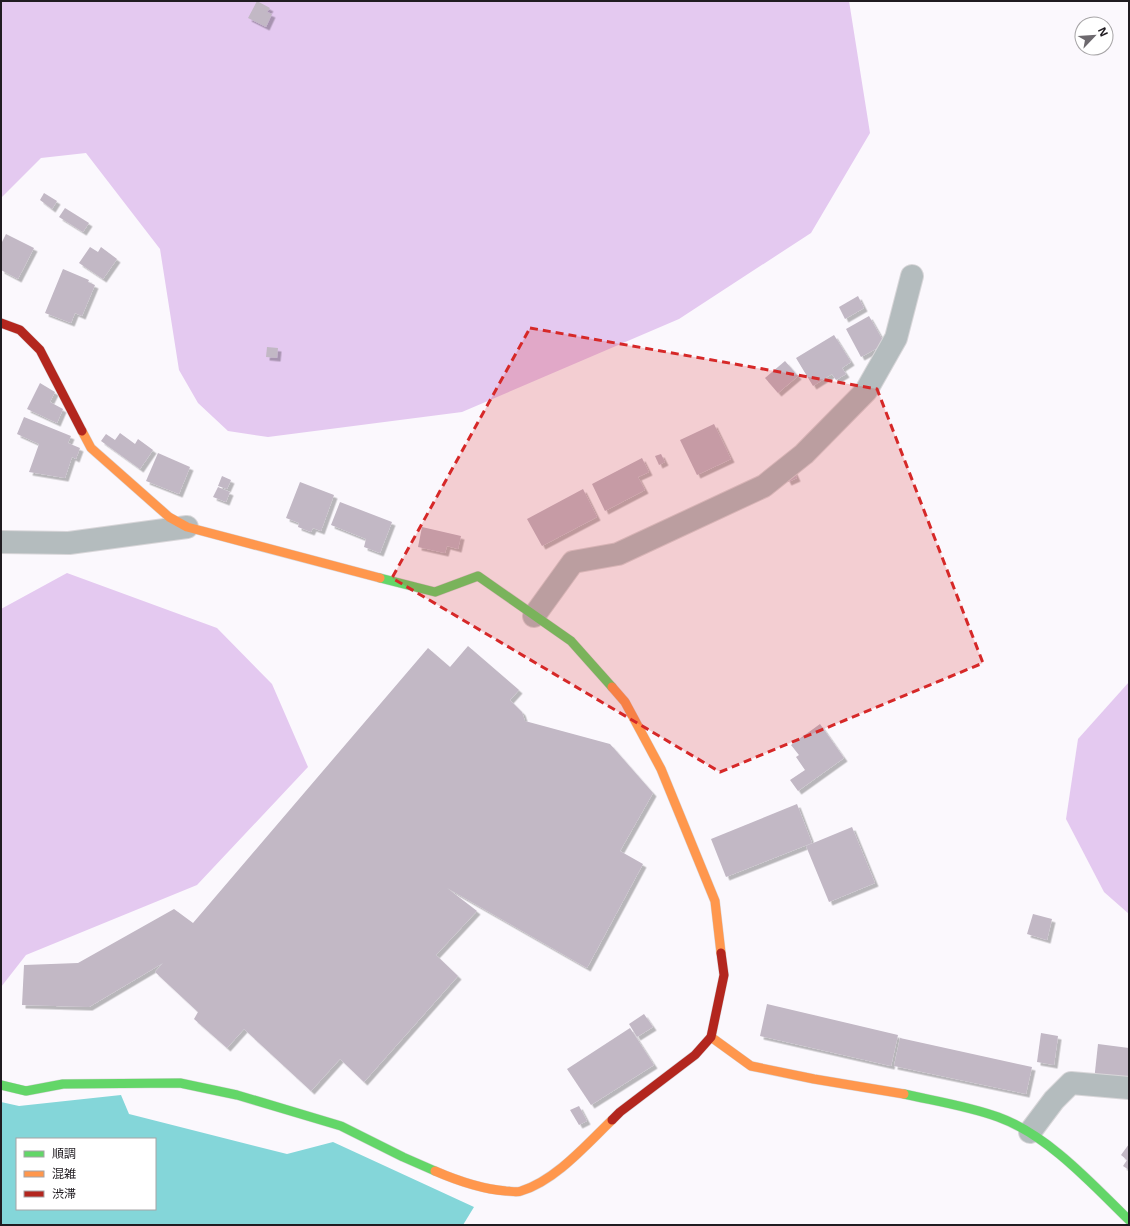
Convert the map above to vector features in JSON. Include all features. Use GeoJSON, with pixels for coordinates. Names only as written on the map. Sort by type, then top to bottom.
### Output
{"type":"FeatureCollection","features":[{"type":"Feature","properties":{"kind":"street"},"geometry":{"type":"LineString","coordinates":[[534,616],[573,562],[618,554],[764,486],[804,454],[866,391],[896,338],[912,276]]}},
{"type":"Feature","properties":{"kind":"street"},"geometry":{"type":"LineString","coordinates":[[1,323],[20,330],[40,350],[91,448],[169,517],[187,527],[435,592],[478,576],[571,641],[625,702],[661,769],[715,901],[724,975],[711,1037],[695,1055],[620,1112],[567,1163],[547,1179],[520,1192],[491,1190],[460,1182],[403,1157],[341,1126],[237,1095],[180,1083],[63,1084],[26,1091],[1,1085]]}},
{"type":"Feature","properties":{"kind":"street"},"geometry":{"type":"LineString","coordinates":[[1,542],[68,544],[187,527]]}},
{"type":"Feature","properties":{"kind":"street"},"geometry":{"type":"LineString","coordinates":[[711,1037],[751,1066],[956,1105],[999,1118],[1030,1132],[1071,1164],[1129,1220]]}},
{"type":"Feature","properties":{"kind":"street"},"geometry":{"type":"LineString","coordinates":[[1030,1132],[1054,1100],[1071,1083],[1129,1088]]}},
{"type":"Feature","properties":{"kind":"highlighted area"},"geometry":{"type":"Polygon","coordinates":[[[530,328],[877,389],[983,663],[720,772],[392,578],[530,328]]]}},
{"type":"Feature","properties":{"kind":"shaded area"},"geometry":{"type":"Polygon","coordinates":[[[1,1],[849,1],[870,133],[811,233],[679,319],[462,412],[268,437],[228,431],[198,403],[179,370],[160,249],[86,153],[41,158],[1,198],[1,1]]]}},
{"type":"Feature","properties":{"kind":"shaded area"},"geometry":{"type":"Polygon","coordinates":[[[67,573],[217,628],[272,684],[308,767],[197,885],[26,955],[1,987],[1,609],[67,573]]]}},
{"type":"Feature","properties":{"kind":"shaded area"},"geometry":{"type":"Polygon","coordinates":[[[1129,682],[1129,914],[1104,892],[1066,819],[1078,739],[1129,682]]]}},
{"type":"Feature","properties":{"kind":"water"},"geometry":{"type":"Polygon","coordinates":[[[121,1095],[129,1114],[287,1154],[333,1142],[474,1207],[463,1225],[1,1225],[1,1102],[19,1106],[121,1095]]]}},
{"type":"Feature","properties":{"kind":"building"},"geometry":{"type":"Polygon","coordinates":[[[257,1],[270,8],[267,12],[272,14],[266,27],[248,18],[257,1]]]}},
{"type":"Feature","properties":{"kind":"building"},"geometry":{"type":"Polygon","coordinates":[[[44,193],[57,201],[52,209],[40,200],[44,193]]]}},
{"type":"Feature","properties":{"kind":"building"},"geometry":{"type":"Polygon","coordinates":[[[65,208],[89,223],[83,232],[59,217],[65,208]]]}},
{"type":"Feature","properties":{"kind":"building"},"geometry":{"type":"Polygon","coordinates":[[[6,234],[34,248],[18,279],[1,270],[1,244],[6,234]]]}},
{"type":"Feature","properties":{"kind":"building"},"geometry":{"type":"Polygon","coordinates":[[[90,247],[98,252],[101,247],[117,259],[103,279],[79,263],[90,247]]]}},
{"type":"Feature","properties":{"kind":"building"},"geometry":{"type":"Polygon","coordinates":[[[63,269],[89,280],[88,282],[95,285],[82,316],[75,313],[71,323],[45,313],[63,269]]]}},
{"type":"Feature","properties":{"kind":"building"},"geometry":{"type":"Polygon","coordinates":[[[858,296],[864,308],[845,319],[839,307],[858,296]]]}},
{"type":"Feature","properties":{"kind":"building"},"geometry":{"type":"Polygon","coordinates":[[[869,316],[885,344],[861,357],[846,329],[869,316]]]}},
{"type":"Feature","properties":{"kind":"building"},"geometry":{"type":"Polygon","coordinates":[[[834,335],[851,362],[842,368],[846,374],[836,380],[832,374],[813,386],[796,358],[834,335]]]}},
{"type":"Feature","properties":{"kind":"building"},"geometry":{"type":"Polygon","coordinates":[[[267,347],[278,348],[277,358],[266,357],[267,347]]]}},
{"type":"Feature","properties":{"kind":"building"},"geometry":{"type":"Polygon","coordinates":[[[785,361],[798,376],[778,393],[765,378],[785,361]]]}},
{"type":"Feature","properties":{"kind":"building"},"geometry":{"type":"Polygon","coordinates":[[[40,383],[55,392],[50,402],[63,409],[57,423],[27,409],[40,383]]]}},
{"type":"Feature","properties":{"kind":"building"},"geometry":{"type":"Polygon","coordinates":[[[24,417],[71,436],[68,443],[80,448],[76,459],[72,457],[65,478],[29,472],[39,444],[17,434],[24,417]]]}},
{"type":"Feature","properties":{"kind":"building"},"geometry":{"type":"Polygon","coordinates":[[[714,424],[731,459],[697,475],[680,440],[714,424]]]}},
{"type":"Feature","properties":{"kind":"building"},"geometry":{"type":"Polygon","coordinates":[[[120,433],[135,444],[138,439],[153,450],[140,469],[101,441],[106,434],[115,440],[120,433]]]}},
{"type":"Feature","properties":{"kind":"building"},"geometry":{"type":"Polygon","coordinates":[[[158,453],[190,467],[179,494],[146,481],[158,453]]]}},
{"type":"Feature","properties":{"kind":"building"},"geometry":{"type":"Polygon","coordinates":[[[661,454],[665,462],[659,465],[655,456],[661,454]]]}},
{"type":"Feature","properties":{"kind":"building"},"geometry":{"type":"Polygon","coordinates":[[[642,458],[649,472],[638,477],[645,490],[605,511],[592,484],[642,458]]]}},
{"type":"Feature","properties":{"kind":"building"},"geometry":{"type":"Polygon","coordinates":[[[793,469],[797,478],[788,482],[784,474],[793,469]]]}},
{"type":"Feature","properties":{"kind":"building"},"geometry":{"type":"Polygon","coordinates":[[[222,476],[231,480],[227,489],[218,486],[222,476]]]}},
{"type":"Feature","properties":{"kind":"building"},"geometry":{"type":"Polygon","coordinates":[[[300,482],[334,495],[321,531],[313,528],[311,532],[298,527],[299,523],[286,518],[300,482]]]}},
{"type":"Feature","properties":{"kind":"building"},"geometry":{"type":"Polygon","coordinates":[[[218,487],[230,492],[226,502],[213,497],[218,487]]]}},
{"type":"Feature","properties":{"kind":"building"},"geometry":{"type":"Polygon","coordinates":[[[583,489],[597,517],[542,546],[527,519],[583,489]]]}},
{"type":"Feature","properties":{"kind":"building"},"geometry":{"type":"Polygon","coordinates":[[[340,502],[392,522],[380,553],[364,547],[366,539],[331,525],[340,502]]]}},
{"type":"Feature","properties":{"kind":"building"},"geometry":{"type":"Polygon","coordinates":[[[422,527],[461,536],[458,549],[447,546],[445,553],[418,547],[422,527]]]}},
{"type":"Feature","properties":{"kind":"building"},"geometry":{"type":"Polygon","coordinates":[[[468,646],[519,690],[510,700],[522,712],[525,721],[610,744],[653,793],[620,851],[643,864],[587,968],[447,888],[477,911],[436,955],[458,976],[364,1082],[340,1059],[311,1091],[244,1029],[227,1048],[194,1019],[198,1012],[155,972],[163,963],[89,1007],[22,1005],[24,965],[78,963],[174,909],[193,923],[428,648],[450,667],[468,646]]]}},
{"type":"Feature","properties":{"kind":"building"},"geometry":{"type":"Polygon","coordinates":[[[820,724],[844,758],[798,791],[790,780],[805,770],[796,757],[799,755],[791,745],[820,724]]]}},
{"type":"Feature","properties":{"kind":"building"},"geometry":{"type":"Polygon","coordinates":[[[797,804],[812,843],[726,877],[711,839],[797,804]]]}},
{"type":"Feature","properties":{"kind":"building"},"geometry":{"type":"Polygon","coordinates":[[[852,827],[875,883],[829,902],[806,846],[852,827]]]}},
{"type":"Feature","properties":{"kind":"building"},"geometry":{"type":"Polygon","coordinates":[[[1033,914],[1052,919],[1047,940],[1027,934],[1033,914]]]}},
{"type":"Feature","properties":{"kind":"building"},"geometry":{"type":"Polygon","coordinates":[[[767,1004],[898,1035],[891,1066],[760,1036],[767,1004]]]}},
{"type":"Feature","properties":{"kind":"building"},"geometry":{"type":"Polygon","coordinates":[[[644,1014],[653,1027],[637,1037],[629,1024],[644,1014]]]}},
{"type":"Feature","properties":{"kind":"building"},"geometry":{"type":"Polygon","coordinates":[[[630,1028],[654,1065],[591,1105],[567,1069],[630,1028]]]}},
{"type":"Feature","properties":{"kind":"building"},"geometry":{"type":"Polygon","coordinates":[[[1041,1033],[1058,1036],[1054,1065],[1037,1062],[1041,1033]]]}},
{"type":"Feature","properties":{"kind":"building"},"geometry":{"type":"Polygon","coordinates":[[[900,1038],[1032,1067],[1026,1094],[894,1066],[900,1038]]]}},
{"type":"Feature","properties":{"kind":"building"},"geometry":{"type":"Polygon","coordinates":[[[1098,1044],[1129,1048],[1129,1084],[1094,1081],[1098,1044]]]}},
{"type":"Feature","properties":{"kind":"building"},"geometry":{"type":"Polygon","coordinates":[[[579,1106],[587,1121],[579,1125],[570,1110],[579,1106]]]}},
{"type":"Feature","properties":{"kind":"building"},"geometry":{"type":"Polygon","coordinates":[[[1129,1144],[1129,1170],[1123,1166],[1127,1160],[1121,1155],[1129,1144]]]}},
{"type":"Feature","properties":{"kind":"traffic: fast"},"geometry":{"type":"LineString","coordinates":[[380,578],[435,592],[478,576],[571,641],[612,687]]}},
{"type":"Feature","properties":{"kind":"traffic: fast"},"geometry":{"type":"LineString","coordinates":[[1,1085],[26,1091],[63,1084],[180,1083],[237,1095],[341,1126],[435,1171]]}},
{"type":"Feature","properties":{"kind":"traffic: fast"},"geometry":{"type":"LineString","coordinates":[[904,1094],[975,1110],[998,1117],[1016,1125],[1052,1148],[1084,1176],[1129,1220]]}},
{"type":"Feature","properties":{"kind":"traffic: slow"},"geometry":{"type":"LineString","coordinates":[[82,431],[91,448],[169,517],[187,527],[380,578]]}},
{"type":"Feature","properties":{"kind":"traffic: slow"},"geometry":{"type":"LineString","coordinates":[[612,687],[625,702],[661,769],[715,901],[721,953]]}},
{"type":"Feature","properties":{"kind":"traffic: slow"},"geometry":{"type":"LineString","coordinates":[[711,1037],[751,1066],[814,1079],[904,1094]]}},
{"type":"Feature","properties":{"kind":"traffic: slow"},"geometry":{"type":"LineString","coordinates":[[435,1171],[479,1186],[497,1190],[519,1192],[546,1179],[570,1161],[612,1120]]}},
{"type":"Feature","properties":{"kind":"traffic: jam"},"geometry":{"type":"LineString","coordinates":[[1,323],[20,330],[40,350],[82,431]]}},
{"type":"Feature","properties":{"kind":"traffic: jam"},"geometry":{"type":"LineString","coordinates":[[612,1120],[620,1112],[695,1055],[711,1037],[724,975],[721,953]]}}]}
